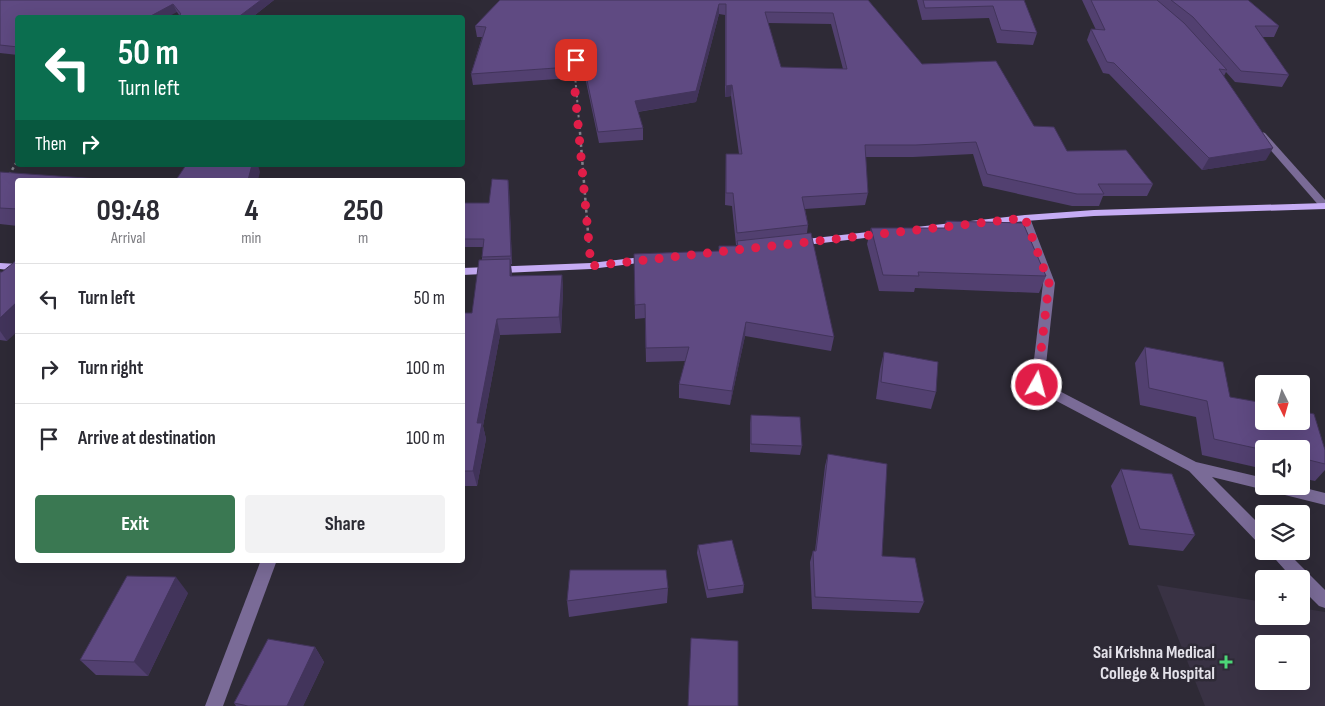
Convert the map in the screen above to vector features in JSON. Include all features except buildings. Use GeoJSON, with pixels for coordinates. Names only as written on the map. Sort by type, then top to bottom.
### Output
{"type":"FeatureCollection","features":[{"type":"Feature","properties":{"kind":"main road"},"geometry":{"type":"LineString","coordinates":[[788,244],[1025,218],[1104,212],[1325,206]]}},
{"type":"Feature","properties":{"kind":"main road"},"geometry":{"type":"LineString","coordinates":[[465,272],[591,266],[660,258]]}},
{"type":"Feature","properties":{"kind":"main road"},"geometry":{"type":"LineString","coordinates":[[0,266],[15,268]]}},
{"type":"Feature","properties":{"kind":"street"},"geometry":{"type":"LineString","coordinates":[[1257,129],[1325,206]]}},
{"type":"Feature","properties":{"kind":"street"},"geometry":{"type":"LineString","coordinates":[[1025,218],[1049,283],[1037,385],[1193,467],[1255,482]]}},
{"type":"Feature","properties":{"kind":"street"},"geometry":{"type":"LineString","coordinates":[[1193,467],[1255,530]]}},
{"type":"Feature","properties":{"kind":"street"},"geometry":{"type":"LineString","coordinates":[[1308,495],[1325,499]]}},
{"type":"Feature","properties":{"kind":"street"},"geometry":{"type":"LineString","coordinates":[[1285,560],[1325,601]]}},
{"type":"Feature","properties":{"kind":"street"},"geometry":{"type":"LineString","coordinates":[[214,706],[269,563]]}},
{"type":"Feature","properties":{"kind":"path"},"geometry":{"type":"LineString","coordinates":[[575,70],[574,80],[591,266]]}},
{"type":"Feature","properties":{"kind":"path"},"geometry":{"type":"LineString","coordinates":[[8,177],[15,165]]}},
{"type":"Feature","properties":{"kind":"shaded area","name":"Sai Krishna Medical College & Hospital"},"geometry":{"type":"Polygon","coordinates":[[[1157,585],[1255,601],[1255,625],[1310,625],[1310,610],[1325,612],[1325,706],[1205,706],[1157,585]]]}},
{"type":"Feature","properties":{"kind":"place","name":"Sai Krishna Medical College & Hospital"},"geometry":{"type":"Point","coordinates":[1226,662]}},
{"type":"Feature","properties":{"kind":"route"},"geometry":{"type":"LineString","coordinates":[[576,60],[574,80],[591,266],[1025,218],[1049,283],[1037,385]]}}]}
